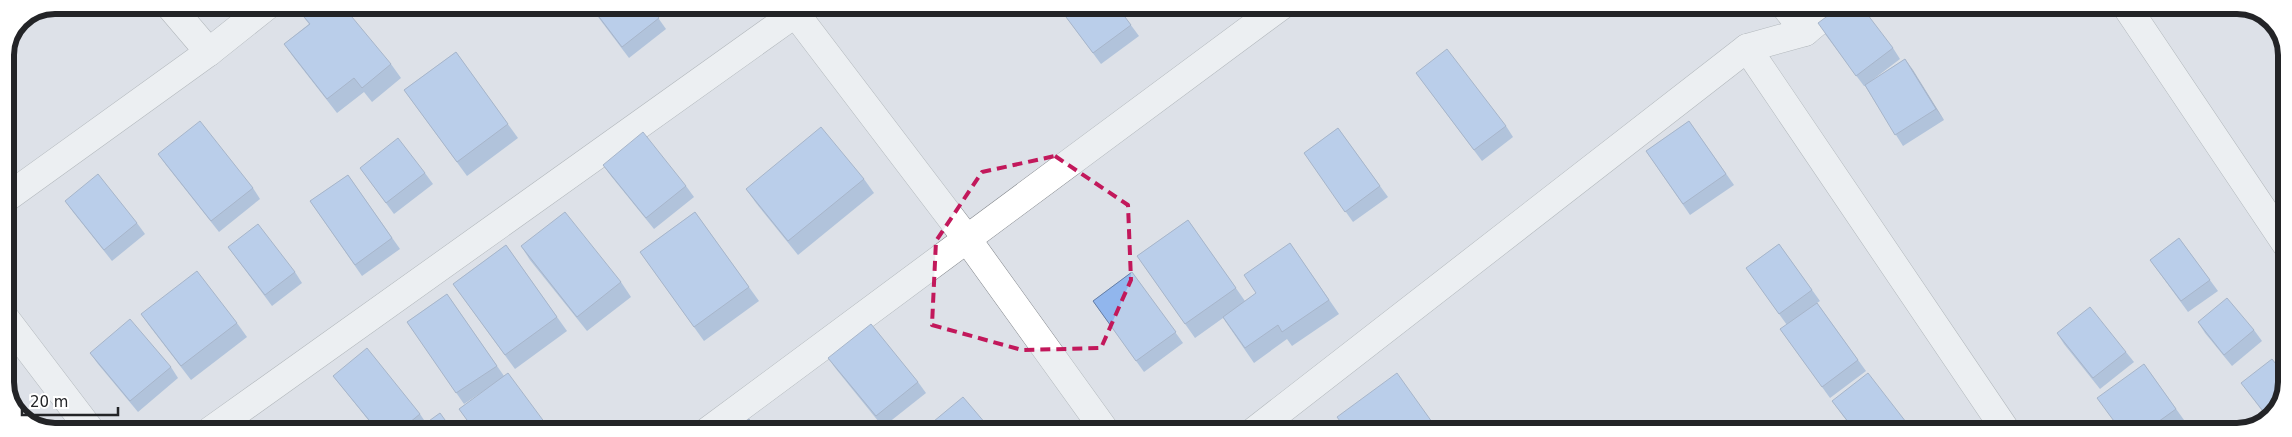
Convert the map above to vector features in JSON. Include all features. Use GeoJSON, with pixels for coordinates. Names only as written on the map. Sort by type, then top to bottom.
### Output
{"type":"FeatureCollection","features":[{"type":"Feature","properties":{"kind":"street"},"geometry":{"type":"LineString","coordinates":[[177,14],[209,52]]}},
{"type":"Feature","properties":{"kind":"street"},"geometry":{"type":"LineString","coordinates":[[14,193],[209,52],[257,14]]}},
{"type":"Feature","properties":{"kind":"street"},"geometry":{"type":"LineString","coordinates":[[221,423],[790,14]]}},
{"type":"Feature","properties":{"kind":"street"},"geometry":{"type":"LineString","coordinates":[[802,14],[1099,423]]}},
{"type":"Feature","properties":{"kind":"street"},"geometry":{"type":"LineString","coordinates":[[719,423],[1270,14]]}},
{"type":"Feature","properties":{"kind":"street"},"geometry":{"type":"LineString","coordinates":[[1791,14],[1805,32]]}},
{"type":"Feature","properties":{"kind":"street"},"geometry":{"type":"LineString","coordinates":[[1265,423],[1747,48],[1805,32],[1826,14]]}},
{"type":"Feature","properties":{"kind":"street"},"geometry":{"type":"LineString","coordinates":[[2131,14],[2278,232]]}},
{"type":"Feature","properties":{"kind":"street"},"geometry":{"type":"LineString","coordinates":[[1747,48],[2001,423]]}},
{"type":"Feature","properties":{"kind":"street"},"geometry":{"type":"LineString","coordinates":[[14,330],[85,423]]}},
{"type":"Feature","properties":{"kind":"highlighted area"},"geometry":{"type":"Polygon","coordinates":[[[1055,156],[1128,205],[1131,280],[1101,348],[1022,350],[932,325],[936,241],[982,172],[1055,156]]]}},
{"type":"Feature","properties":{"kind":"building"},"geometry":{"type":"Polygon","coordinates":[[[302,14],[349,14],[391,64],[362,88],[354,78],[327,99],[284,44],[310,24],[302,14]]]}},
{"type":"Feature","properties":{"kind":"building"},"geometry":{"type":"Polygon","coordinates":[[[597,14],[656,14],[659,18],[622,47],[597,14]]]}},
{"type":"Feature","properties":{"kind":"building"},"geometry":{"type":"Polygon","coordinates":[[[1064,14],[1123,14],[1131,25],[1093,53],[1064,14]]]}},
{"type":"Feature","properties":{"kind":"building"},"geometry":{"type":"Polygon","coordinates":[[[1830,14],[1867,14],[1893,48],[1856,76],[1818,23],[1830,14]]]}},
{"type":"Feature","properties":{"kind":"building"},"geometry":{"type":"Polygon","coordinates":[[[1447,49],[1506,126],[1474,150],[1416,73],[1447,49]]]}},
{"type":"Feature","properties":{"kind":"building"},"geometry":{"type":"Polygon","coordinates":[[[456,52],[508,124],[457,162],[404,90],[456,52]]]}},
{"type":"Feature","properties":{"kind":"building"},"geometry":{"type":"Polygon","coordinates":[[[1905,59],[1936,109],[1895,135],[1865,85],[1905,59]]]}},
{"type":"Feature","properties":{"kind":"building"},"geometry":{"type":"Polygon","coordinates":[[[200,121],[253,188],[211,221],[158,154],[200,121]]]}},
{"type":"Feature","properties":{"kind":"building"},"geometry":{"type":"Polygon","coordinates":[[[1689,121],[1726,174],[1683,204],[1646,151],[1689,121]]]}},
{"type":"Feature","properties":{"kind":"building"},"geometry":{"type":"Polygon","coordinates":[[[821,127],[864,179],[788,241],[746,189],[821,127]]]}},
{"type":"Feature","properties":{"kind":"building"},"geometry":{"type":"Polygon","coordinates":[[[1338,128],[1380,186],[1345,212],[1304,153],[1338,128]]]}},
{"type":"Feature","properties":{"kind":"building"},"geometry":{"type":"Polygon","coordinates":[[[643,132],[686,186],[646,218],[603,165],[643,132]]]}},
{"type":"Feature","properties":{"kind":"building"},"geometry":{"type":"Polygon","coordinates":[[[398,138],[425,173],[386,203],[360,168],[398,138]]]}},
{"type":"Feature","properties":{"kind":"building"},"geometry":{"type":"Polygon","coordinates":[[[98,174],[137,223],[104,250],[65,201],[98,174]]]}},
{"type":"Feature","properties":{"kind":"building"},"geometry":{"type":"Polygon","coordinates":[[[348,175],[392,238],[355,265],[310,201],[348,175]]]}},
{"type":"Feature","properties":{"kind":"building"},"geometry":{"type":"Polygon","coordinates":[[[565,212],[621,282],[577,317],[521,246],[565,212]]]}},
{"type":"Feature","properties":{"kind":"building"},"geometry":{"type":"Polygon","coordinates":[[[695,212],[749,287],[694,327],[640,252],[695,212]]]}},
{"type":"Feature","properties":{"kind":"building"},"geometry":{"type":"Polygon","coordinates":[[[1188,220],[1236,288],[1185,324],[1137,256],[1188,220]]]}},
{"type":"Feature","properties":{"kind":"building"},"geometry":{"type":"Polygon","coordinates":[[[258,224],[295,272],[265,295],[228,247],[258,224]]]}},
{"type":"Feature","properties":{"kind":"building"},"geometry":{"type":"Polygon","coordinates":[[[2179,238],[2210,280],[2181,301],[2150,260],[2179,238]]]}},
{"type":"Feature","properties":{"kind":"building"},"geometry":{"type":"Polygon","coordinates":[[[1290,243],[1329,300],[1282,332],[1278,325],[1245,348],[1223,317],[1256,293],[1244,275],[1290,243]]]}},
{"type":"Feature","properties":{"kind":"building"},"geometry":{"type":"Polygon","coordinates":[[[1779,244],[1812,290],[1779,314],[1746,268],[1779,244]]]}},
{"type":"Feature","properties":{"kind":"building"},"geometry":{"type":"Polygon","coordinates":[[[506,245],[557,317],[505,355],[453,284],[506,245]]]}},
{"type":"Feature","properties":{"kind":"building"},"geometry":{"type":"Polygon","coordinates":[[[197,271],[237,323],[181,366],[141,314],[197,271]]]}},
{"type":"Feature","properties":{"kind":"building"},"geometry":{"type":"Polygon","coordinates":[[[1132,272],[1176,332],[1136,361],[1093,301],[1132,272]]]}},
{"type":"Feature","properties":{"kind":"building"},"geometry":{"type":"Polygon","coordinates":[[[447,294],[497,366],[456,393],[407,322],[447,294]]]}},
{"type":"Feature","properties":{"kind":"building"},"geometry":{"type":"Polygon","coordinates":[[[2227,298],[2254,330],[2224,355],[2198,322],[2227,298]]]}},
{"type":"Feature","properties":{"kind":"building"},"geometry":{"type":"Polygon","coordinates":[[[1817,303],[1858,360],[1822,387],[1780,329],[1817,303]]]}},
{"type":"Feature","properties":{"kind":"building"},"geometry":{"type":"Polygon","coordinates":[[[2090,307],[2126,352],[2093,378],[2057,333],[2090,307]]]}},
{"type":"Feature","properties":{"kind":"building"},"geometry":{"type":"Polygon","coordinates":[[[130,319],[171,367],[130,401],[90,353],[130,319]]]}},
{"type":"Feature","properties":{"kind":"building"},"geometry":{"type":"Polygon","coordinates":[[[871,324],[918,382],[876,416],[828,358],[871,324]]]}},
{"type":"Feature","properties":{"kind":"building"},"geometry":{"type":"Polygon","coordinates":[[[367,348],[420,414],[409,423],[371,423],[333,376],[367,348]]]}},
{"type":"Feature","properties":{"kind":"building"},"geometry":{"type":"Polygon","coordinates":[[[2272,359],[2278,367],[2275,398],[2264,413],[2241,383],[2272,359]]]}},
{"type":"Feature","properties":{"kind":"building"},"geometry":{"type":"Polygon","coordinates":[[[2144,364],[2176,409],[2157,423],[2115,423],[2097,398],[2144,364]]]}},
{"type":"Feature","properties":{"kind":"building"},"geometry":{"type":"Polygon","coordinates":[[[508,373],[545,423],[469,423],[459,409],[508,373]]]}},
{"type":"Feature","properties":{"kind":"building"},"geometry":{"type":"Polygon","coordinates":[[[1397,373],[1433,423],[1341,423],[1337,417],[1397,373]]]}},
{"type":"Feature","properties":{"kind":"building"},"geometry":{"type":"Polygon","coordinates":[[[1868,373],[1906,422],[1849,423],[1832,401],[1868,373]]]}},
{"type":"Feature","properties":{"kind":"building"},"geometry":{"type":"Polygon","coordinates":[[[963,397],[985,423],[932,423],[963,397]]]}},
{"type":"Feature","properties":{"kind":"building"},"geometry":{"type":"Polygon","coordinates":[[[440,413],[447,423],[426,423],[440,413]]]}},
{"type":"Feature","properties":{"kind":"building"},"geometry":{"type":"Polygon","coordinates":[[[749,419],[752,423],[744,423],[749,419]]]}}]}
